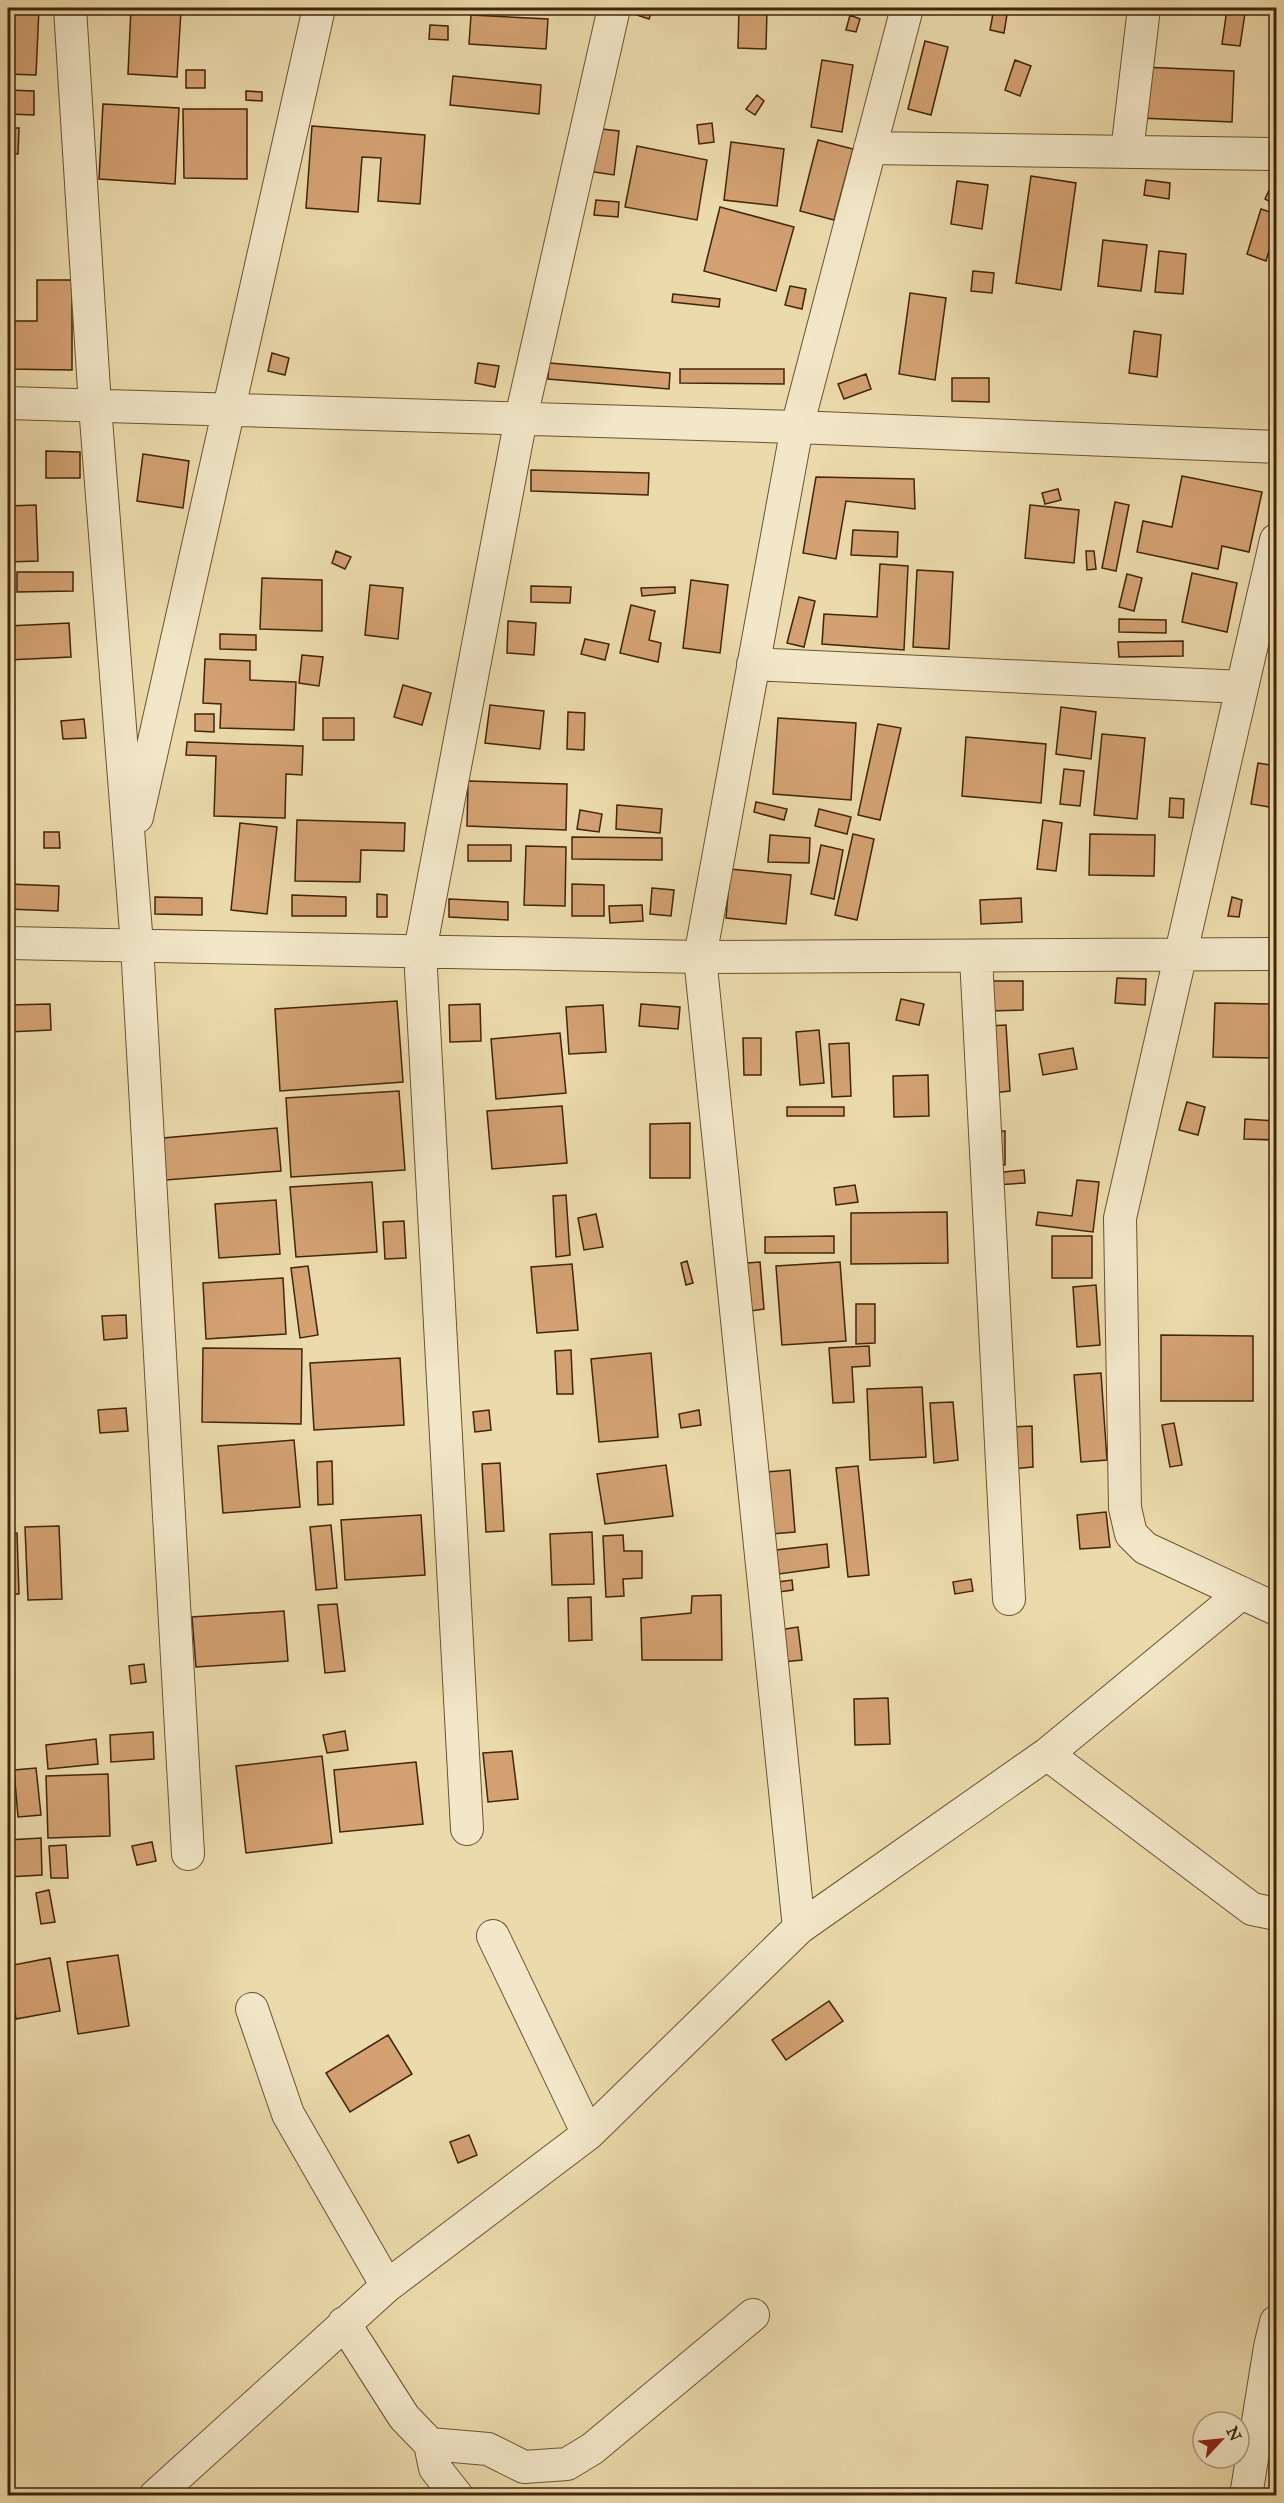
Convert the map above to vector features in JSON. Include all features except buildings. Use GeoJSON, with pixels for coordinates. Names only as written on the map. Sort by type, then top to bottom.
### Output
{"type":"FeatureCollection","features":[{"type":"Feature","properties":{"kind":"street"},"geometry":{"type":"LineString","coordinates":[[70,8],[95,406],[137,945],[188,1854]]}},
{"type":"Feature","properties":{"kind":"street"},"geometry":{"type":"LineString","coordinates":[[130,849],[319,8]]}},
{"type":"Feature","properties":{"kind":"street"},"geometry":{"type":"LineString","coordinates":[[467,1829],[420,951],[521,418],[614,8]]}},
{"type":"Feature","properties":{"kind":"street"},"geometry":{"type":"LineString","coordinates":[[800,1928],[700,957],[797,427],[907,8]]}},
{"type":"Feature","properties":{"kind":"street"},"geometry":{"type":"LineString","coordinates":[[1127,152],[1144,8]]}},
{"type":"Feature","properties":{"kind":"street"},"geometry":{"type":"LineString","coordinates":[[870,148],[1276,154]]}},
{"type":"Feature","properties":{"kind":"street"},"geometry":{"type":"LineString","coordinates":[[8,403],[797,427],[1276,447]]}},
{"type":"Feature","properties":{"kind":"street"},"geometry":{"type":"LineString","coordinates":[[1276,540],[1120,1218],[1125,1508],[1131,1534],[1145,1548],[1276,1609]]}},
{"type":"Feature","properties":{"kind":"street"},"geometry":{"type":"LineString","coordinates":[[753,664],[1242,687]]}},
{"type":"Feature","properties":{"kind":"street"},"geometry":{"type":"LineString","coordinates":[[8,943],[700,957],[1276,954]]}},
{"type":"Feature","properties":{"kind":"street"},"geometry":{"type":"LineString","coordinates":[[976,957],[1009,1599]]}},
{"type":"Feature","properties":{"kind":"street"},"geometry":{"type":"LineString","coordinates":[[155,2496],[387,2286],[588,2133],[800,1928],[1047,1754],[1242,1593]]}},
{"type":"Feature","properties":{"kind":"street"},"geometry":{"type":"LineString","coordinates":[[1047,1754],[1252,1909],[1276,1914]]}},
{"type":"Feature","properties":{"kind":"street"},"geometry":{"type":"LineString","coordinates":[[493,1936],[588,2133]]}},
{"type":"Feature","properties":{"kind":"street"},"geometry":{"type":"LineString","coordinates":[[252,2009],[288,2114],[387,2286]]}},
{"type":"Feature","properties":{"kind":"street"},"geometry":{"type":"LineString","coordinates":[[430,2444],[488,2449],[524,2467],[567,2464],[592,2449],[753,2315]]}},
{"type":"Feature","properties":{"kind":"street"},"geometry":{"type":"LineString","coordinates":[[344,2323],[404,2417],[430,2444],[435,2468],[457,2496]]}},
{"type":"Feature","properties":{"kind":"street"},"geometry":{"type":"LineString","coordinates":[[1246,2496],[1274,2339]]}}]}
